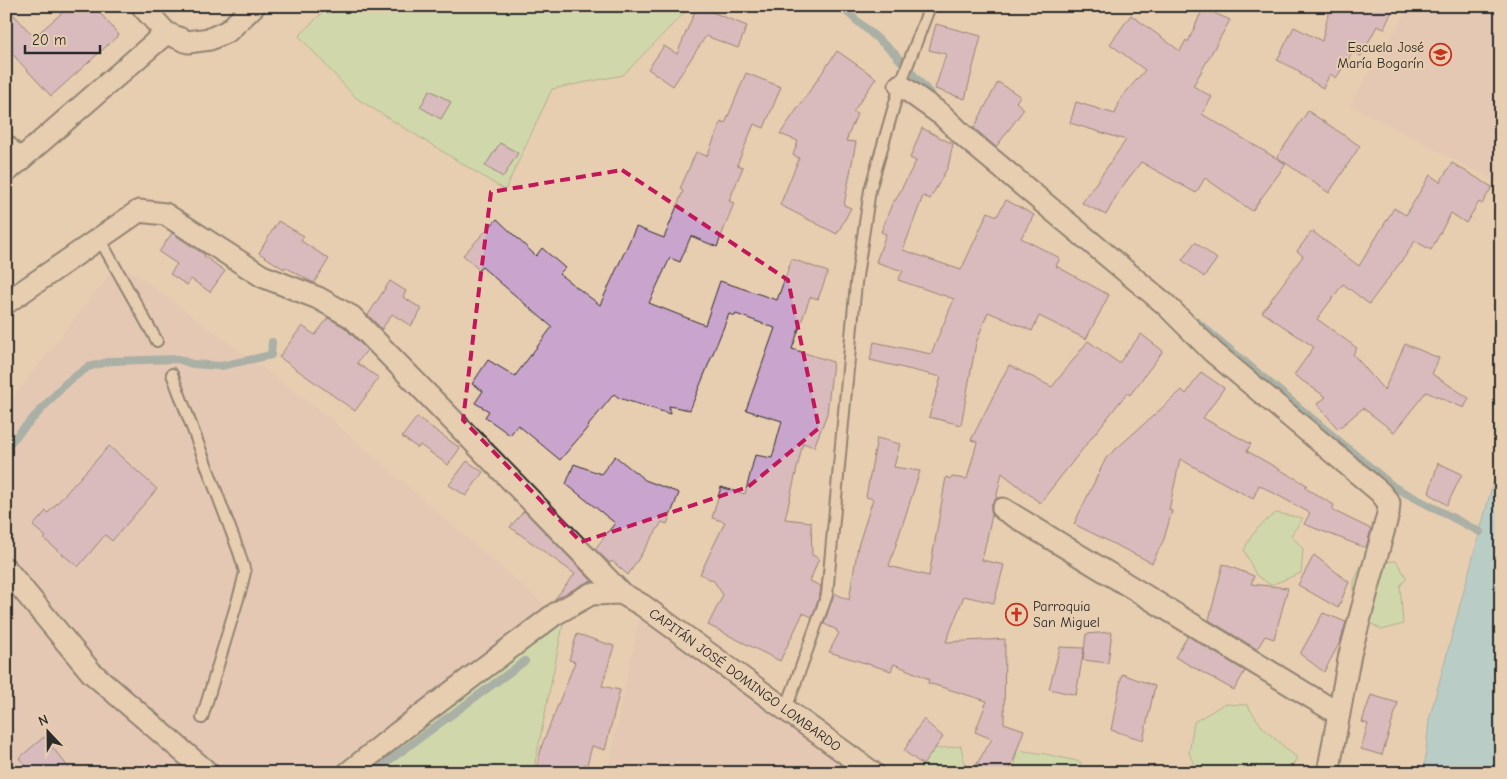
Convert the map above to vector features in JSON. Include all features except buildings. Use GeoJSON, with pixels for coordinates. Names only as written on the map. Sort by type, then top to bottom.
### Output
{"type":"FeatureCollection","features":[{"type":"Feature","properties":{"kind":"street"},"geometry":{"type":"LineString","coordinates":[[142,6],[166,33],[188,42],[210,40],[228,30],[254,6]]}},
{"type":"Feature","properties":{"kind":"street"},"geometry":{"type":"LineString","coordinates":[[11,159],[166,33]]}},
{"type":"Feature","properties":{"kind":"street"},"geometry":{"type":"LineString","coordinates":[[900,85],[942,116],[1165,304],[1213,352],[1380,492],[1389,503],[1388,514],[1350,654],[1328,773]]}},
{"type":"Feature","properties":{"kind":"street","name":"CAPITÁN JOSÉ DOMINGO LOMBARDO"},"geometry":{"type":"LineString","coordinates":[[6,303],[139,211],[164,214],[262,276],[318,298],[352,317],[622,593],[642,605],[872,773]]}},
{"type":"Feature","properties":{"kind":"street"},"geometry":{"type":"LineString","coordinates":[[1003,509],[1339,714]]}},
{"type":"Feature","properties":{"kind":"street"},"geometry":{"type":"LineString","coordinates":[[6,569],[91,672],[208,773]]}},
{"type":"Feature","properties":{"kind":"street"},"geometry":{"type":"LineString","coordinates":[[348,773],[555,614],[591,594],[622,593]]}},
{"type":"Feature","properties":{"kind":"lane"},"geometry":{"type":"LineString","coordinates":[[786,710],[827,595],[856,283],[870,190],[900,85],[930,6]]}},
{"type":"Feature","properties":{"kind":"lane"},"geometry":{"type":"LineString","coordinates":[[99,238],[157,341]]}},
{"type":"Feature","properties":{"kind":"lane"},"geometry":{"type":"LineString","coordinates":[[172,374],[245,572],[202,718]]}},
{"type":"Feature","properties":{"kind":"highlighted area"},"geometry":{"type":"Polygon","coordinates":[[[622,170],[788,280],[819,428],[748,487],[581,542],[463,420],[491,192],[622,170]]]}},
{"type":"Feature","properties":{"kind":"shaded area","name":"Escuela José María Bogarín"},"geometry":{"type":"Polygon","coordinates":[[[1410,6],[1501,6],[1501,184],[1350,105],[1410,6]]]}},
{"type":"Feature","properties":{"kind":"shaded area"},"geometry":{"type":"Polygon","coordinates":[[[119,262],[322,412],[555,614],[342,773],[6,773],[6,407],[119,262]]]}},
{"type":"Feature","properties":{"kind":"shaded area"},"geometry":{"type":"Polygon","coordinates":[[[642,605],[852,773],[607,773],[642,605]]]}},
{"type":"Feature","properties":{"kind":"green space"},"geometry":{"type":"Polygon","coordinates":[[[329,6],[691,6],[623,75],[552,89],[505,190],[356,98],[299,36],[329,6]]]}},
{"type":"Feature","properties":{"kind":"green space"},"geometry":{"type":"Polygon","coordinates":[[[1276,513],[1303,518],[1291,535],[1303,549],[1301,573],[1271,585],[1256,575],[1244,550],[1257,529],[1276,513]]]}},
{"type":"Feature","properties":{"kind":"green space"},"geometry":{"type":"Polygon","coordinates":[[[1396,561],[1407,578],[1400,586],[1403,624],[1382,630],[1354,613],[1354,582],[1362,563],[1396,561]]]}},
{"type":"Feature","properties":{"kind":"green space"},"geometry":{"type":"Polygon","coordinates":[[[555,614],[563,624],[533,773],[350,773],[555,614]]]}},
{"type":"Feature","properties":{"kind":"green space"},"geometry":{"type":"Polygon","coordinates":[[[1224,704],[1247,705],[1263,728],[1297,758],[1288,773],[1198,773],[1189,753],[1194,722],[1224,704]]]}},
{"type":"Feature","properties":{"kind":"green space"},"geometry":{"type":"Polygon","coordinates":[[[961,746],[966,773],[920,773],[924,750],[961,746]]]}},
{"type":"Feature","properties":{"kind":"green space"},"geometry":{"type":"Polygon","coordinates":[[[1017,750],[1081,762],[1077,773],[1014,773],[1017,750]]]}},
{"type":"Feature","properties":{"kind":"water"},"geometry":{"type":"Polygon","coordinates":[[[1501,453],[1501,773],[1424,773],[1429,720],[1501,453]]]}},
{"type":"Feature","properties":{"kind":"waterway"},"geometry":{"type":"LineString","coordinates":[[840,6],[894,53],[935,99]]}},
{"type":"Feature","properties":{"kind":"waterway"},"geometry":{"type":"LineString","coordinates":[[1196,321],[1394,487],[1480,532]]}},
{"type":"Feature","properties":{"kind":"waterway"},"geometry":{"type":"LineString","coordinates":[[6,447],[66,383],[88,367],[111,361],[178,359],[192,364],[221,366],[271,355],[272,342]]}},
{"type":"Feature","properties":{"kind":"waterway"},"geometry":{"type":"LineString","coordinates":[[372,773],[525,661]]}},
{"type":"Feature","properties":{"kind":"place","name":"Escuela José María Bogarín"},"geometry":{"type":"Point","coordinates":[1440,55]}},
{"type":"Feature","properties":{"kind":"place","name":"Parroquia San Miguel"},"geometry":{"type":"Point","coordinates":[1017,614]}}]}
